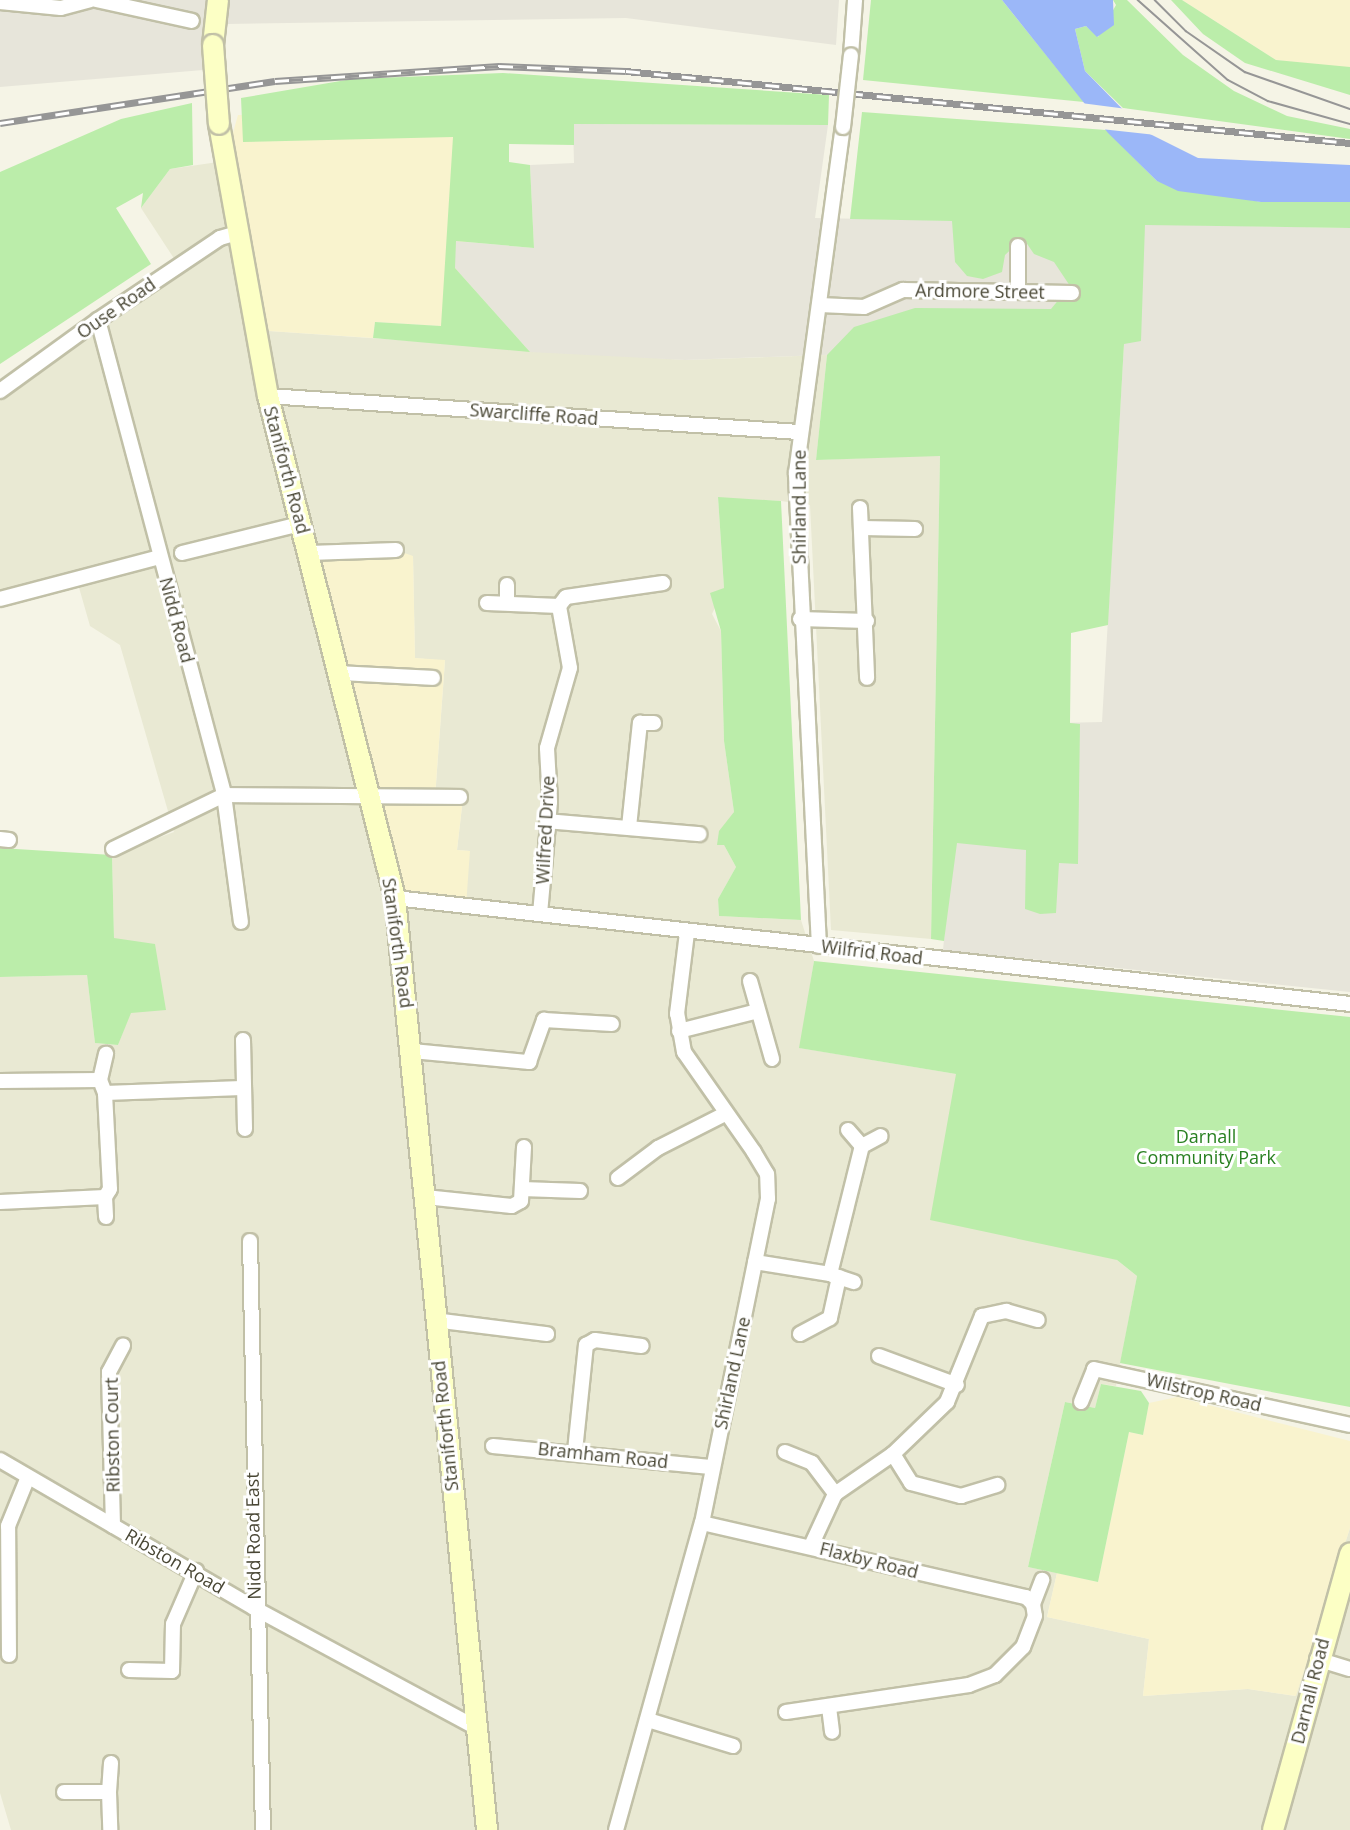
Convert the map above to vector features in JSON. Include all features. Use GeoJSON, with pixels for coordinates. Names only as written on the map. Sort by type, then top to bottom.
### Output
{"type":"FeatureCollection","features":[{"type":"Feature","properties":{"kind":"main road","name":"Staniforth Road"},"geometry":{"type":"LineString","coordinates":[[218,0],[213,45],[219,124],[268,396],[395,898],[412,1051],[435,1320],[487,1830]]}},
{"type":"Feature","properties":{"kind":"main road","name":"Darnall Road"},"geometry":{"type":"LineString","coordinates":[[1273,1830],[1317,1659],[1350,1554]]}},
{"type":"Feature","properties":{"kind":"street"},"geometry":{"type":"LineString","coordinates":[[0,3],[61,8],[90,0]]}},
{"type":"Feature","properties":{"kind":"street"},"geometry":{"type":"LineString","coordinates":[[96,0],[192,21]]}},
{"type":"Feature","properties":{"kind":"street","name":"Shirland Lane"},"geometry":{"type":"LineString","coordinates":[[819,946],[800,619],[799,432],[820,305],[843,127],[855,0]]}},
{"type":"Feature","properties":{"kind":"street","name":"Ouse Road"},"geometry":{"type":"LineString","coordinates":[[0,392],[98,320],[220,238],[237,233]]}},
{"type":"Feature","properties":{"kind":"street"},"geometry":{"type":"LineString","coordinates":[[1018,246],[1018,289]]}},
{"type":"Feature","properties":{"kind":"street","name":"Ardmore Street"},"geometry":{"type":"LineString","coordinates":[[820,305],[864,307],[903,290],[1018,289],[1072,293]]}},
{"type":"Feature","properties":{"kind":"street","name":"Nidd Road"},"geometry":{"type":"LineString","coordinates":[[98,320],[224,795],[241,922]]}},
{"type":"Feature","properties":{"kind":"street","name":"Swarcliffe Road"},"geometry":{"type":"LineString","coordinates":[[268,396],[799,432]]}},
{"type":"Feature","properties":{"kind":"street"},"geometry":{"type":"LineString","coordinates":[[860,508],[867,621],[867,678]]}},
{"type":"Feature","properties":{"kind":"street"},"geometry":{"type":"LineString","coordinates":[[182,553],[300,524]]}},
{"type":"Feature","properties":{"kind":"street"},"geometry":{"type":"LineString","coordinates":[[862,528],[915,529]]}},
{"type":"Feature","properties":{"kind":"street"},"geometry":{"type":"LineString","coordinates":[[309,553],[396,550]]}},
{"type":"Feature","properties":{"kind":"street"},"geometry":{"type":"LineString","coordinates":[[0,599],[160,557]]}},
{"type":"Feature","properties":{"kind":"street"},"geometry":{"type":"LineString","coordinates":[[487,603],[559,606],[566,597],[663,583]]}},
{"type":"Feature","properties":{"kind":"street"},"geometry":{"type":"LineString","coordinates":[[507,585],[507,603]]}},
{"type":"Feature","properties":{"kind":"street","name":"Wilfred Drive"},"geometry":{"type":"LineString","coordinates":[[540,914],[547,821],[547,748],[570,668],[559,606]]}},
{"type":"Feature","properties":{"kind":"street"},"geometry":{"type":"LineString","coordinates":[[800,619],[867,621]]}},
{"type":"Feature","properties":{"kind":"street"},"geometry":{"type":"LineString","coordinates":[[339,673],[433,678]]}},
{"type":"Feature","properties":{"kind":"street"},"geometry":{"type":"LineString","coordinates":[[628,827],[640,723],[654,723]]}},
{"type":"Feature","properties":{"kind":"street"},"geometry":{"type":"LineString","coordinates":[[113,849],[224,795],[370,799],[460,797]]}},
{"type":"Feature","properties":{"kind":"street"},"geometry":{"type":"LineString","coordinates":[[547,821],[699,834]]}},
{"type":"Feature","properties":{"kind":"street","name":"Wilfrid Road"},"geometry":{"type":"LineString","coordinates":[[395,898],[1350,1004]]}},
{"type":"Feature","properties":{"kind":"street","name":"Shirland Lane"},"geometry":{"type":"LineString","coordinates":[[616,1830],[702,1523],[768,1199],[767,1174],[700,1081],[678,1031],[687,932]]}},
{"type":"Feature","properties":{"kind":"street"},"geometry":{"type":"LineString","coordinates":[[750,981],[772,1059]]}},
{"type":"Feature","properties":{"kind":"street"},"geometry":{"type":"LineString","coordinates":[[678,1031],[758,1011]]}},
{"type":"Feature","properties":{"kind":"street"},"geometry":{"type":"LineString","coordinates":[[412,1051],[530,1062],[544,1020],[612,1024]]}},
{"type":"Feature","properties":{"kind":"street"},"geometry":{"type":"LineString","coordinates":[[243,1040],[242,1088],[245,1129]]}},
{"type":"Feature","properties":{"kind":"street"},"geometry":{"type":"LineString","coordinates":[[106,1054],[103,1087],[110,1189],[105,1197],[106,1217]]}},
{"type":"Feature","properties":{"kind":"street"},"geometry":{"type":"LineString","coordinates":[[0,1081],[103,1087],[242,1088]]}},
{"type":"Feature","properties":{"kind":"street"},"geometry":{"type":"LineString","coordinates":[[618,1178],[658,1148],[725,1114]]}},
{"type":"Feature","properties":{"kind":"street"},"geometry":{"type":"LineString","coordinates":[[848,1130],[862,1146]]}},
{"type":"Feature","properties":{"kind":"street"},"geometry":{"type":"LineString","coordinates":[[862,1146],[881,1136]]}},
{"type":"Feature","properties":{"kind":"street"},"geometry":{"type":"LineString","coordinates":[[800,1334],[830,1318],[835,1275],[862,1146]]}},
{"type":"Feature","properties":{"kind":"street"},"geometry":{"type":"LineString","coordinates":[[425,1197],[512,1206],[521,1201],[524,1147]]}},
{"type":"Feature","properties":{"kind":"street"},"geometry":{"type":"LineString","coordinates":[[522,1189],[580,1191]]}},
{"type":"Feature","properties":{"kind":"street"},"geometry":{"type":"LineString","coordinates":[[0,1202],[105,1197]]}},
{"type":"Feature","properties":{"kind":"street","name":"Nidd Road East"},"geometry":{"type":"LineString","coordinates":[[250,1242],[254,1608],[262,1830]]}},
{"type":"Feature","properties":{"kind":"street"},"geometry":{"type":"LineString","coordinates":[[755,1262],[835,1275],[854,1282]]}},
{"type":"Feature","properties":{"kind":"street"},"geometry":{"type":"LineString","coordinates":[[811,1546],[835,1494],[893,1454],[931,1422],[957,1385],[981,1316],[1006,1311],[1038,1320]]}},
{"type":"Feature","properties":{"kind":"street"},"geometry":{"type":"LineString","coordinates":[[435,1320],[547,1334]]}},
{"type":"Feature","properties":{"kind":"street"},"geometry":{"type":"LineString","coordinates":[[575,1451],[586,1345],[595,1340],[642,1346]]}},
{"type":"Feature","properties":{"kind":"street","name":"Ribston Court"},"geometry":{"type":"LineString","coordinates":[[113,1526],[109,1372],[123,1346]]}},
{"type":"Feature","properties":{"kind":"street"},"geometry":{"type":"LineString","coordinates":[[879,1356],[957,1385]]}},
{"type":"Feature","properties":{"kind":"street","name":"Wilstrop Road"},"geometry":{"type":"LineString","coordinates":[[1081,1402],[1094,1369],[1350,1425]]}},
{"type":"Feature","properties":{"kind":"street","name":"Bramham Road"},"geometry":{"type":"LineString","coordinates":[[493,1446],[575,1451],[713,1467]]}},
{"type":"Feature","properties":{"kind":"street"},"geometry":{"type":"LineString","coordinates":[[785,1452],[812,1463],[835,1494]]}},
{"type":"Feature","properties":{"kind":"street"},"geometry":{"type":"LineString","coordinates":[[893,1454],[911,1483],[961,1496],[997,1485]]}},
{"type":"Feature","properties":{"kind":"street","name":"Ribston Road"},"geometry":{"type":"LineString","coordinates":[[0,1460],[196,1571],[254,1608],[477,1728]]}},
{"type":"Feature","properties":{"kind":"street"},"geometry":{"type":"LineString","coordinates":[[9,1655],[8,1526],[28,1477]]}},
{"type":"Feature","properties":{"kind":"street","name":"Flaxby Road"},"geometry":{"type":"LineString","coordinates":[[702,1523],[811,1546],[1026,1597],[1033,1604]]}},
{"type":"Feature","properties":{"kind":"street"},"geometry":{"type":"LineString","coordinates":[[129,1670],[172,1671],[173,1624],[196,1571]]}},
{"type":"Feature","properties":{"kind":"street"},"geometry":{"type":"LineString","coordinates":[[786,1712],[969,1685],[995,1675],[1023,1647],[1035,1616],[1033,1604],[1042,1580]]}},
{"type":"Feature","properties":{"kind":"street"},"geometry":{"type":"LineString","coordinates":[[1317,1659],[1350,1669]]}},
{"type":"Feature","properties":{"kind":"street"},"geometry":{"type":"LineString","coordinates":[[829,1707],[832,1732]]}},
{"type":"Feature","properties":{"kind":"street"},"geometry":{"type":"LineString","coordinates":[[648,1720],[734,1746]]}},
{"type":"Feature","properties":{"kind":"street"},"geometry":{"type":"LineString","coordinates":[[110,1830],[111,1762]]}},
{"type":"Feature","properties":{"kind":"street"},"geometry":{"type":"LineString","coordinates":[[64,1792],[110,1792]]}},
{"type":"Feature","properties":{"kind":"shaded area"},"geometry":{"type":"Polygon","coordinates":[[[0,0],[211,0],[203,70],[0,87],[0,0]]]}},
{"type":"Feature","properties":{"kind":"shaded area"},"geometry":{"type":"Polygon","coordinates":[[[229,0],[839,0],[836,45],[626,18],[227,24],[229,0]]]}},
{"type":"Feature","properties":{"kind":"shaded area"},"geometry":{"type":"Polygon","coordinates":[[[1182,0],[1350,0],[1350,69],[1276,60],[1182,0]]]}},
{"type":"Feature","properties":{"kind":"shaded area"},"geometry":{"type":"Polygon","coordinates":[[[238,115],[506,119],[441,326],[375,322],[373,338],[269,331],[225,161],[238,115]]]}},
{"type":"Feature","properties":{"kind":"shaded area"},"geometry":{"type":"Polygon","coordinates":[[[573,124],[828,125],[815,218],[1350,228],[1350,992],[943,950],[965,725],[1102,722],[1124,344],[685,360],[530,352],[455,268],[455,241],[534,248],[530,165],[574,163],[573,124]]]}},
{"type":"Feature","properties":{"kind":"shaded area"},"geometry":{"type":"Polygon","coordinates":[[[225,161],[269,331],[685,360],[827,355],[816,460],[940,455],[931,939],[831,930],[810,505],[781,501],[718,498],[724,588],[712,614],[721,631],[724,741],[734,812],[718,845],[724,845],[736,867],[718,899],[719,916],[801,920],[814,961],[800,1048],[956,1074],[1117,1260],[1137,1276],[1116,1386],[1101,1384],[1095,1408],[1065,1402],[1028,1567],[1057,1573],[1047,1617],[1149,1639],[1143,1696],[1248,1689],[1295,1696],[1350,1528],[1350,1830],[11,1830],[0,1793],[0,977],[87,975],[95,1043],[118,1045],[130,1013],[114,938],[112,855],[174,832],[120,645],[90,626],[78,584],[0,605],[0,395],[175,260],[141,208],[170,169],[225,161]],[[413,556],[395,898],[470,851],[457,850],[463,798],[435,798],[445,661],[415,658],[413,556]]]}},
{"type":"Feature","properties":{"kind":"shaded area"},"geometry":{"type":"Polygon","coordinates":[[[396,550],[413,556],[415,658],[445,660],[435,797],[463,798],[457,850],[470,851],[466,906],[395,898],[309,553],[396,550]]]}},
{"type":"Feature","properties":{"kind":"shaded area"},"geometry":{"type":"Polygon","coordinates":[[[1177,1397],[1350,1441],[1350,1528],[1296,1696],[1248,1689],[1143,1696],[1149,1639],[1047,1617],[1057,1573],[1098,1582],[1129,1432],[1143,1435],[1149,1403],[1177,1397]]]}},
{"type":"Feature","properties":{"kind":"green space"},"geometry":{"type":"Polygon","coordinates":[[[871,0],[1002,0],[1084,102],[863,80],[871,0]]]}},
{"type":"Feature","properties":{"kind":"green space"},"geometry":{"type":"Polygon","coordinates":[[[1113,0],[1127,0],[1183,55],[1234,91],[1287,116],[1350,129],[1350,139],[1123,108],[1085,71],[1075,29],[1086,26],[1098,37],[1116,5],[1113,0]]]}},
{"type":"Feature","properties":{"kind":"green space"},"geometry":{"type":"Polygon","coordinates":[[[1171,0],[1182,0],[1276,60],[1350,67],[1350,95],[1245,63],[1203,34],[1171,0]]]}},
{"type":"Feature","properties":{"kind":"green space"},"geometry":{"type":"Polygon","coordinates":[[[503,73],[829,95],[828,125],[574,124],[574,145],[509,144],[509,162],[530,165],[534,248],[456,241],[455,268],[530,352],[373,338],[375,322],[441,326],[453,137],[243,142],[241,98],[352,79],[503,73]]]}},
{"type":"Feature","properties":{"kind":"green space"},"geometry":{"type":"Polygon","coordinates":[[[192,103],[193,165],[170,169],[141,208],[143,193],[116,208],[151,264],[0,364],[0,172],[121,119],[192,103]]]}},
{"type":"Feature","properties":{"kind":"green space"},"geometry":{"type":"Polygon","coordinates":[[[862,112],[1106,130],[1157,181],[1261,202],[1350,202],[1350,228],[1145,225],[1141,341],[1124,344],[1108,625],[1071,633],[1070,723],[1080,724],[1078,864],[1059,863],[1056,913],[1040,914],[1025,909],[1026,850],[957,843],[944,941],[931,939],[940,456],[816,460],[827,355],[854,327],[915,308],[1051,309],[1070,286],[1054,262],[1034,254],[1023,238],[1005,255],[1002,272],[983,279],[967,276],[955,262],[952,221],[850,219],[862,112]]]}},
{"type":"Feature","properties":{"kind":"green space"},"geometry":{"type":"Polygon","coordinates":[[[718,497],[781,501],[801,920],[719,916],[718,899],[736,867],[724,845],[717,845],[719,831],[734,812],[724,741],[721,631],[710,593],[724,588],[718,497]]]}},
{"type":"Feature","properties":{"kind":"green space"},"geometry":{"type":"Polygon","coordinates":[[[0,848],[112,855],[114,938],[155,944],[166,1010],[131,1013],[118,1045],[95,1043],[87,975],[0,977],[0,848]]]}},
{"type":"Feature","properties":{"kind":"green space","name":"Darnall Community Park"},"geometry":{"type":"Polygon","coordinates":[[[814,961],[1350,1017],[1350,1407],[1120,1363],[1137,1276],[1117,1260],[930,1220],[956,1074],[799,1048],[814,961]]]}},
{"type":"Feature","properties":{"kind":"green space"},"geometry":{"type":"Polygon","coordinates":[[[1101,1384],[1141,1391],[1149,1403],[1143,1435],[1129,1432],[1098,1582],[1028,1567],[1065,1402],[1095,1408],[1101,1384]]]}},
{"type":"Feature","properties":{"kind":"water"},"geometry":{"type":"Polygon","coordinates":[[[1002,0],[1113,0],[1114,25],[1097,37],[1086,26],[1075,29],[1085,71],[1144,131],[1198,158],[1350,165],[1350,202],[1261,202],[1178,191],[1157,181],[1108,133],[1002,0]]]}},
{"type":"Feature","properties":{"kind":"pier"},"geometry":{"type":"Polygon","coordinates":[[[1081,103],[1127,109],[1156,135],[1101,129],[1081,103]]]}},
{"type":"Feature","properties":{"kind":"tram line"},"geometry":{"type":"LineString","coordinates":[[1138,0],[1228,80],[1268,101],[1350,124]]}},
{"type":"Feature","properties":{"kind":"tram line"},"geometry":{"type":"LineString","coordinates":[[1155,0],[1186,31],[1245,72],[1350,109]]}},
{"type":"Feature","properties":{"kind":"railway"},"geometry":{"type":"LineString","coordinates":[[0,123],[275,81],[499,66],[626,71],[1350,143]]}}]}
